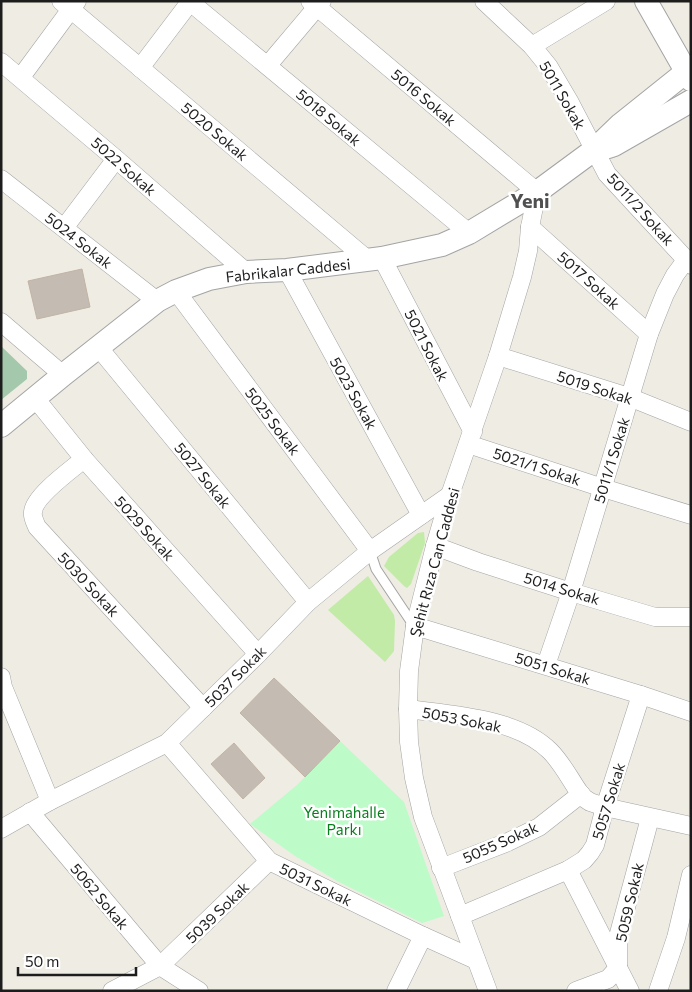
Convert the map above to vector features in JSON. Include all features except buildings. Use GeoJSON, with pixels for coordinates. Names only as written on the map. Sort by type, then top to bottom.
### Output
{"type":"FeatureCollection","features":[{"type":"Feature","properties":{"kind":"street","name":"5011 Sokak"},"geometry":{"type":"LineString","coordinates":[[484,1],[532,46],[550,67],[594,150]]}},
{"type":"Feature","properties":{"kind":"street"},"geometry":{"type":"LineString","coordinates":[[532,46],[606,1]]}},
{"type":"Feature","properties":{"kind":"street"},"geometry":{"type":"LineString","coordinates":[[646,1],[689,74]]}},
{"type":"Feature","properties":{"kind":"street"},"geometry":{"type":"LineString","coordinates":[[140,68],[189,2]]}},
{"type":"Feature","properties":{"kind":"street","name":"5018 Sokak"},"geometry":{"type":"LineString","coordinates":[[189,2],[268,65],[469,233]]}},
{"type":"Feature","properties":{"kind":"street"},"geometry":{"type":"LineString","coordinates":[[268,65],[316,3]]}},
{"type":"Feature","properties":{"kind":"street","name":"5016 Sokak"},"geometry":{"type":"LineString","coordinates":[[316,3],[537,192]]}},
{"type":"Feature","properties":{"kind":"street"},"geometry":{"type":"LineString","coordinates":[[21,77],[69,4]]}},
{"type":"Feature","properties":{"kind":"street","name":"5020 Sokak"},"geometry":{"type":"LineString","coordinates":[[69,4],[140,68],[376,259]]}},
{"type":"Feature","properties":{"kind":"street","name":"5022 Sokak"},"geometry":{"type":"LineString","coordinates":[[1,62],[21,77],[246,272]]}},
{"type":"Feature","properties":{"kind":"street","name":"Fabrikalar Caddesi"},"geometry":{"type":"LineString","coordinates":[[1,426],[63,375],[167,296],[209,279],[246,272],[287,270],[376,259],[442,245],[469,233],[537,192],[594,150],[621,124],[689,74]]}},
{"type":"Feature","properties":{"kind":"street","name":"Fabrikalar Caddesi"},"geometry":{"type":"LineString","coordinates":[[594,150],[614,145],[691,101]]}},
{"type":"Feature","properties":{"kind":"street","name":"5011/2 Sokak"},"geometry":{"type":"LineString","coordinates":[[594,150],[607,174],[689,263]]}},
{"type":"Feature","properties":{"kind":"street"},"geometry":{"type":"LineString","coordinates":[[64,228],[116,159]]}},
{"type":"Feature","properties":{"kind":"street","name":"5024 Sokak"},"geometry":{"type":"LineString","coordinates":[[1,179],[64,228],[167,296]]}},
{"type":"Feature","properties":{"kind":"street","name":"Şehit Rıza Can Caddesi"},"geometry":{"type":"LineString","coordinates":[[488,991],[423,817],[414,778],[409,742],[409,671],[414,626],[435,546],[450,494],[498,356],[522,276],[537,192]]}},
{"type":"Feature","properties":{"kind":"street","name":"5017 Sokak"},"geometry":{"type":"LineString","coordinates":[[530,227],[648,334]]}},
{"type":"Feature","properties":{"kind":"street","name":"5021 Sokak"},"geometry":{"type":"LineString","coordinates":[[376,259],[470,438]]}},
{"type":"Feature","properties":{"kind":"street","name":"5011/1 Sokak"},"geometry":{"type":"LineString","coordinates":[[546,665],[571,592],[648,334],[675,276],[689,263]]}},
{"type":"Feature","properties":{"kind":"street","name":"5023 Sokak"},"geometry":{"type":"LineString","coordinates":[[287,270],[421,515]]}},
{"type":"Feature","properties":{"kind":"street","name":"5025 Sokak"},"geometry":{"type":"LineString","coordinates":[[167,296],[370,551]]}},
{"type":"Feature","properties":{"kind":"street"},"geometry":{"type":"LineString","coordinates":[[1,322],[63,375]]}},
{"type":"Feature","properties":{"kind":"street","name":"5027 Sokak"},"geometry":{"type":"LineString","coordinates":[[99,348],[308,602]]}},
{"type":"Feature","properties":{"kind":"street","name":"5019 Sokak"},"geometry":{"type":"LineString","coordinates":[[498,356],[630,397],[691,422]]}},
{"type":"Feature","properties":{"kind":"street","name":"5029 Sokak"},"geometry":{"type":"LineString","coordinates":[[35,398],[84,459],[258,654]]}},
{"type":"Feature","properties":{"kind":"street","name":"5021/1 Sokak"},"geometry":{"type":"LineString","coordinates":[[470,438],[603,488],[691,515]]}},
{"type":"Feature","properties":{"kind":"street","name":"5030 Sokak"},"geometry":{"type":"LineString","coordinates":[[84,459],[41,496],[35,504],[33,511],[37,527],[203,708]]}},
{"type":"Feature","properties":{"kind":"street","name":"5037 Sokak"},"geometry":{"type":"LineString","coordinates":[[1,829],[50,801],[167,743],[308,602],[370,551],[450,494]]}},
{"type":"Feature","properties":{"kind":"street","name":"5014 Sokak"},"geometry":{"type":"LineString","coordinates":[[435,546],[478,562],[655,617],[691,618]]}},
{"type":"Feature","properties":{"kind":"street","name":"5051 Sokak"},"geometry":{"type":"LineString","coordinates":[[414,626],[546,665],[691,712]]}},
{"type":"Feature","properties":{"kind":"street"},"geometry":{"type":"LineString","coordinates":[[2,684],[50,801]]}},
{"type":"Feature","properties":{"kind":"street","name":"5057 Sokak"},"geometry":{"type":"LineString","coordinates":[[460,916],[568,870],[590,854],[595,845],[641,695]]}},
{"type":"Feature","properties":{"kind":"street","name":"5053 Sokak"},"geometry":{"type":"LineString","coordinates":[[408,709],[484,720],[515,730],[537,740],[552,753],[584,798],[590,802],[605,808],[691,826]]}},
{"type":"Feature","properties":{"kind":"street","name":"5031 Sokak"},"geometry":{"type":"LineString","coordinates":[[167,743],[270,861],[476,960]]}},
{"type":"Feature","properties":{"kind":"street","name":"5055 Sokak"},"geometry":{"type":"LineString","coordinates":[[441,868],[508,842],[539,826],[581,794]]}},
{"type":"Feature","properties":{"kind":"street","name":"5062 Sokak"},"geometry":{"type":"LineString","coordinates":[[30,812],[160,966],[199,991]]}},
{"type":"Feature","properties":{"kind":"street","name":"5059 Sokak"},"geometry":{"type":"LineString","coordinates":[[618,968],[618,937],[650,818]]}},
{"type":"Feature","properties":{"kind":"street","name":"5039 Sokak"},"geometry":{"type":"LineString","coordinates":[[112,991],[160,966],[270,861]]}},
{"type":"Feature","properties":{"kind":"street"},"geometry":{"type":"LineString","coordinates":[[568,870],[630,991]]}},
{"type":"Feature","properties":{"kind":"street"},"geometry":{"type":"LineString","coordinates":[[658,991],[676,938],[691,875]]}},
{"type":"Feature","properties":{"kind":"street"},"geometry":{"type":"LineString","coordinates":[[396,991],[423,936]]}},
{"type":"Feature","properties":{"kind":"street"},"geometry":{"type":"LineString","coordinates":[[576,991],[608,979],[618,968]]}},
{"type":"Feature","properties":{"kind":"lane"},"geometry":{"type":"LineString","coordinates":[[370,551],[376,569],[414,626]]}},
{"type":"Feature","properties":{"kind":"green space"},"geometry":{"type":"Polygon","coordinates":[[[1,346],[27,371],[27,379],[1,400],[1,346]]]}},
{"type":"Feature","properties":{"kind":"green space"},"geometry":{"type":"Polygon","coordinates":[[[424,532],[425,543],[411,584],[407,588],[384,566],[389,557],[418,533],[424,532]]]}},
{"type":"Feature","properties":{"kind":"green space"},"geometry":{"type":"Polygon","coordinates":[[[368,576],[394,615],[394,651],[385,662],[328,610],[368,576]]]}},
{"type":"Feature","properties":{"kind":"green space","name":"Yenimahalle Parkı"},"geometry":{"type":"Polygon","coordinates":[[[340,741],[404,802],[444,916],[422,923],[337,881],[295,856],[250,824],[297,785],[340,741]]]}},
{"type":"Feature","properties":{"kind":"district","name":"Yeni"},"geometry":{"type":"Point","coordinates":[530,200]}}]}
